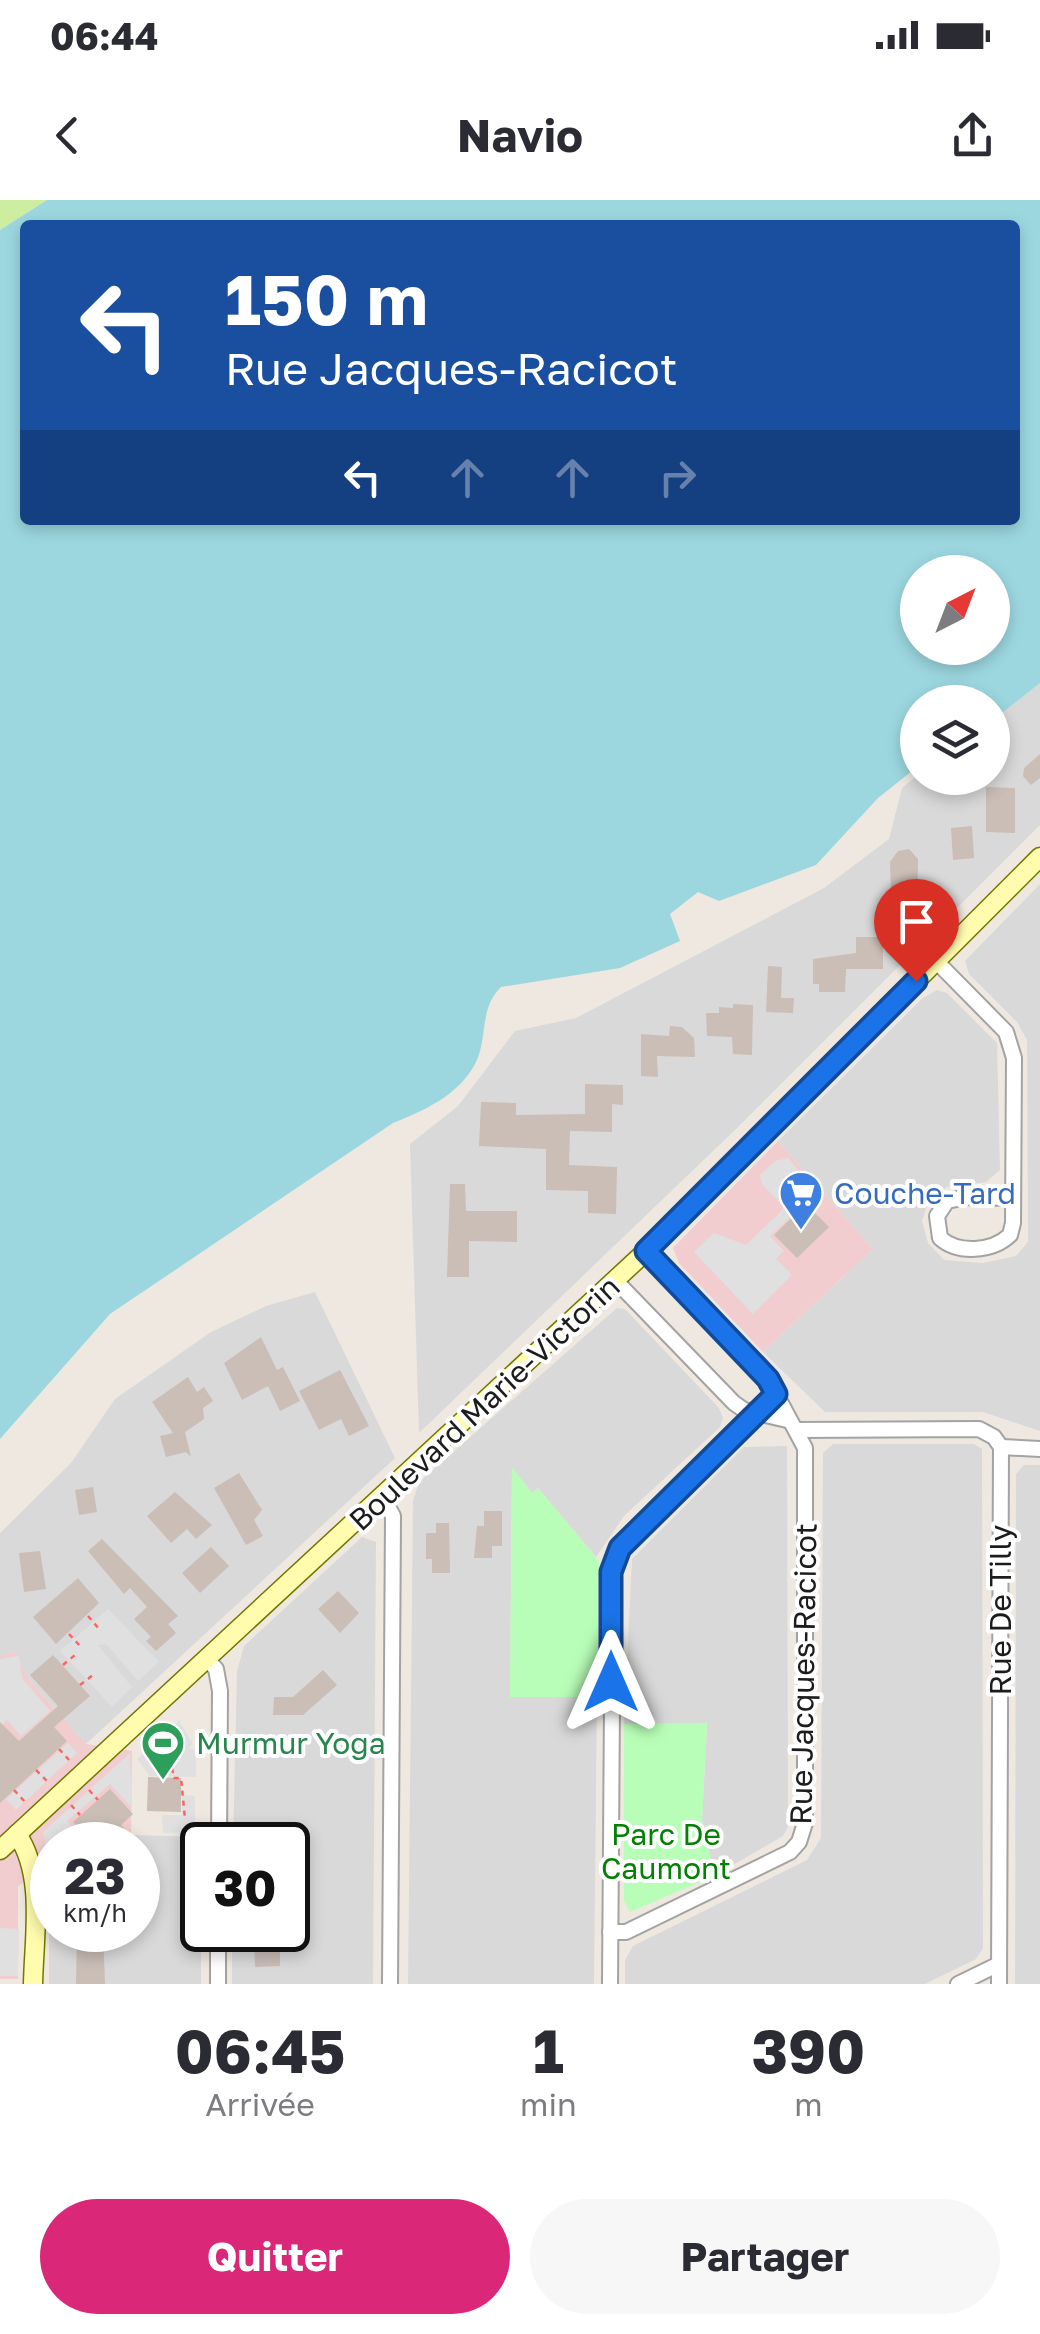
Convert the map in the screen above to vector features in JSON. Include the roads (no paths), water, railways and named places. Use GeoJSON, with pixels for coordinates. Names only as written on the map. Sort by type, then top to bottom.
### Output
{"type":"FeatureCollection","features":[{"type":"Feature","properties":{"kind":"street","name":"Boulevard Marie-Victorin"},"geometry":{"type":"LineString","coordinates":[[0,1850],[646,1251],[1040,857]]}},
{"type":"Feature","properties":{"kind":"street"},"geometry":{"type":"LineString","coordinates":[[936,962],[1013,1043],[1013,1198],[1010,1235],[994,1247],[955,1248],[940,1238],[937,1216],[947,1201],[968,1196],[1013,1198]]}},
{"type":"Feature","properties":{"kind":"street","name":"Rue Jacques-Racicot"},"geometry":{"type":"LineString","coordinates":[[610,1932],[626,1932],[790,1852],[803,1833],[805,1448],[768,1379],[646,1251]]}},
{"type":"Feature","properties":{"kind":"street"},"geometry":{"type":"LineString","coordinates":[[615,1280],[734,1403],[757,1413],[792,1425],[979,1429],[994,1436],[1001,1447],[1040,1449]]}},
{"type":"Feature","properties":{"kind":"street"},"geometry":{"type":"LineString","coordinates":[[610,1984],[614,1562],[628,1536],[776,1394]]}},
{"type":"Feature","properties":{"kind":"street","name":"Rue De Tilly"},"geometry":{"type":"LineString","coordinates":[[999,1984],[1001,1447]]}},
{"type":"Feature","properties":{"kind":"street"},"geometry":{"type":"LineString","coordinates":[[383,1498],[390,1506],[393,1532],[390,1984]]}},
{"type":"Feature","properties":{"kind":"street"},"geometry":{"type":"LineString","coordinates":[[207,1659],[216,1669],[220,1692],[219,1822]]}},
{"type":"Feature","properties":{"kind":"street"},"geometry":{"type":"LineString","coordinates":[[17,1834],[28,1850],[33,1871],[34,1984]]}},
{"type":"Feature","properties":{"kind":"street"},"geometry":{"type":"LineString","coordinates":[[218,1952],[218,1984]]}},
{"type":"Feature","properties":{"kind":"street"},"geometry":{"type":"LineString","coordinates":[[958,1984],[999,1964]]}},
{"type":"Feature","properties":{"kind":"water"},"geometry":{"type":"Polygon","coordinates":[[[47,200],[1040,200],[1040,683],[1010,707],[1010,685],[900,685],[900,781],[878,798],[816,865],[719,901],[698,892],[670,914],[680,941],[620,968],[501,987],[489,1004],[476,1062],[451,1093],[393,1123],[110,1314],[0,1439],[0,230],[47,200]]]}},
{"type":"Feature","properties":{"kind":"place","name":"Couche-Tard"},"geometry":{"type":"Point","coordinates":[801,1231]}},
{"type":"Feature","properties":{"kind":"place","name":"Murmur Yoga"},"geometry":{"type":"Point","coordinates":[163,1781]}},
{"type":"Feature","properties":{"kind":"park label","name":"Parc De Caumont"},"geometry":{"type":"Point","coordinates":[666,1851]}}]}
